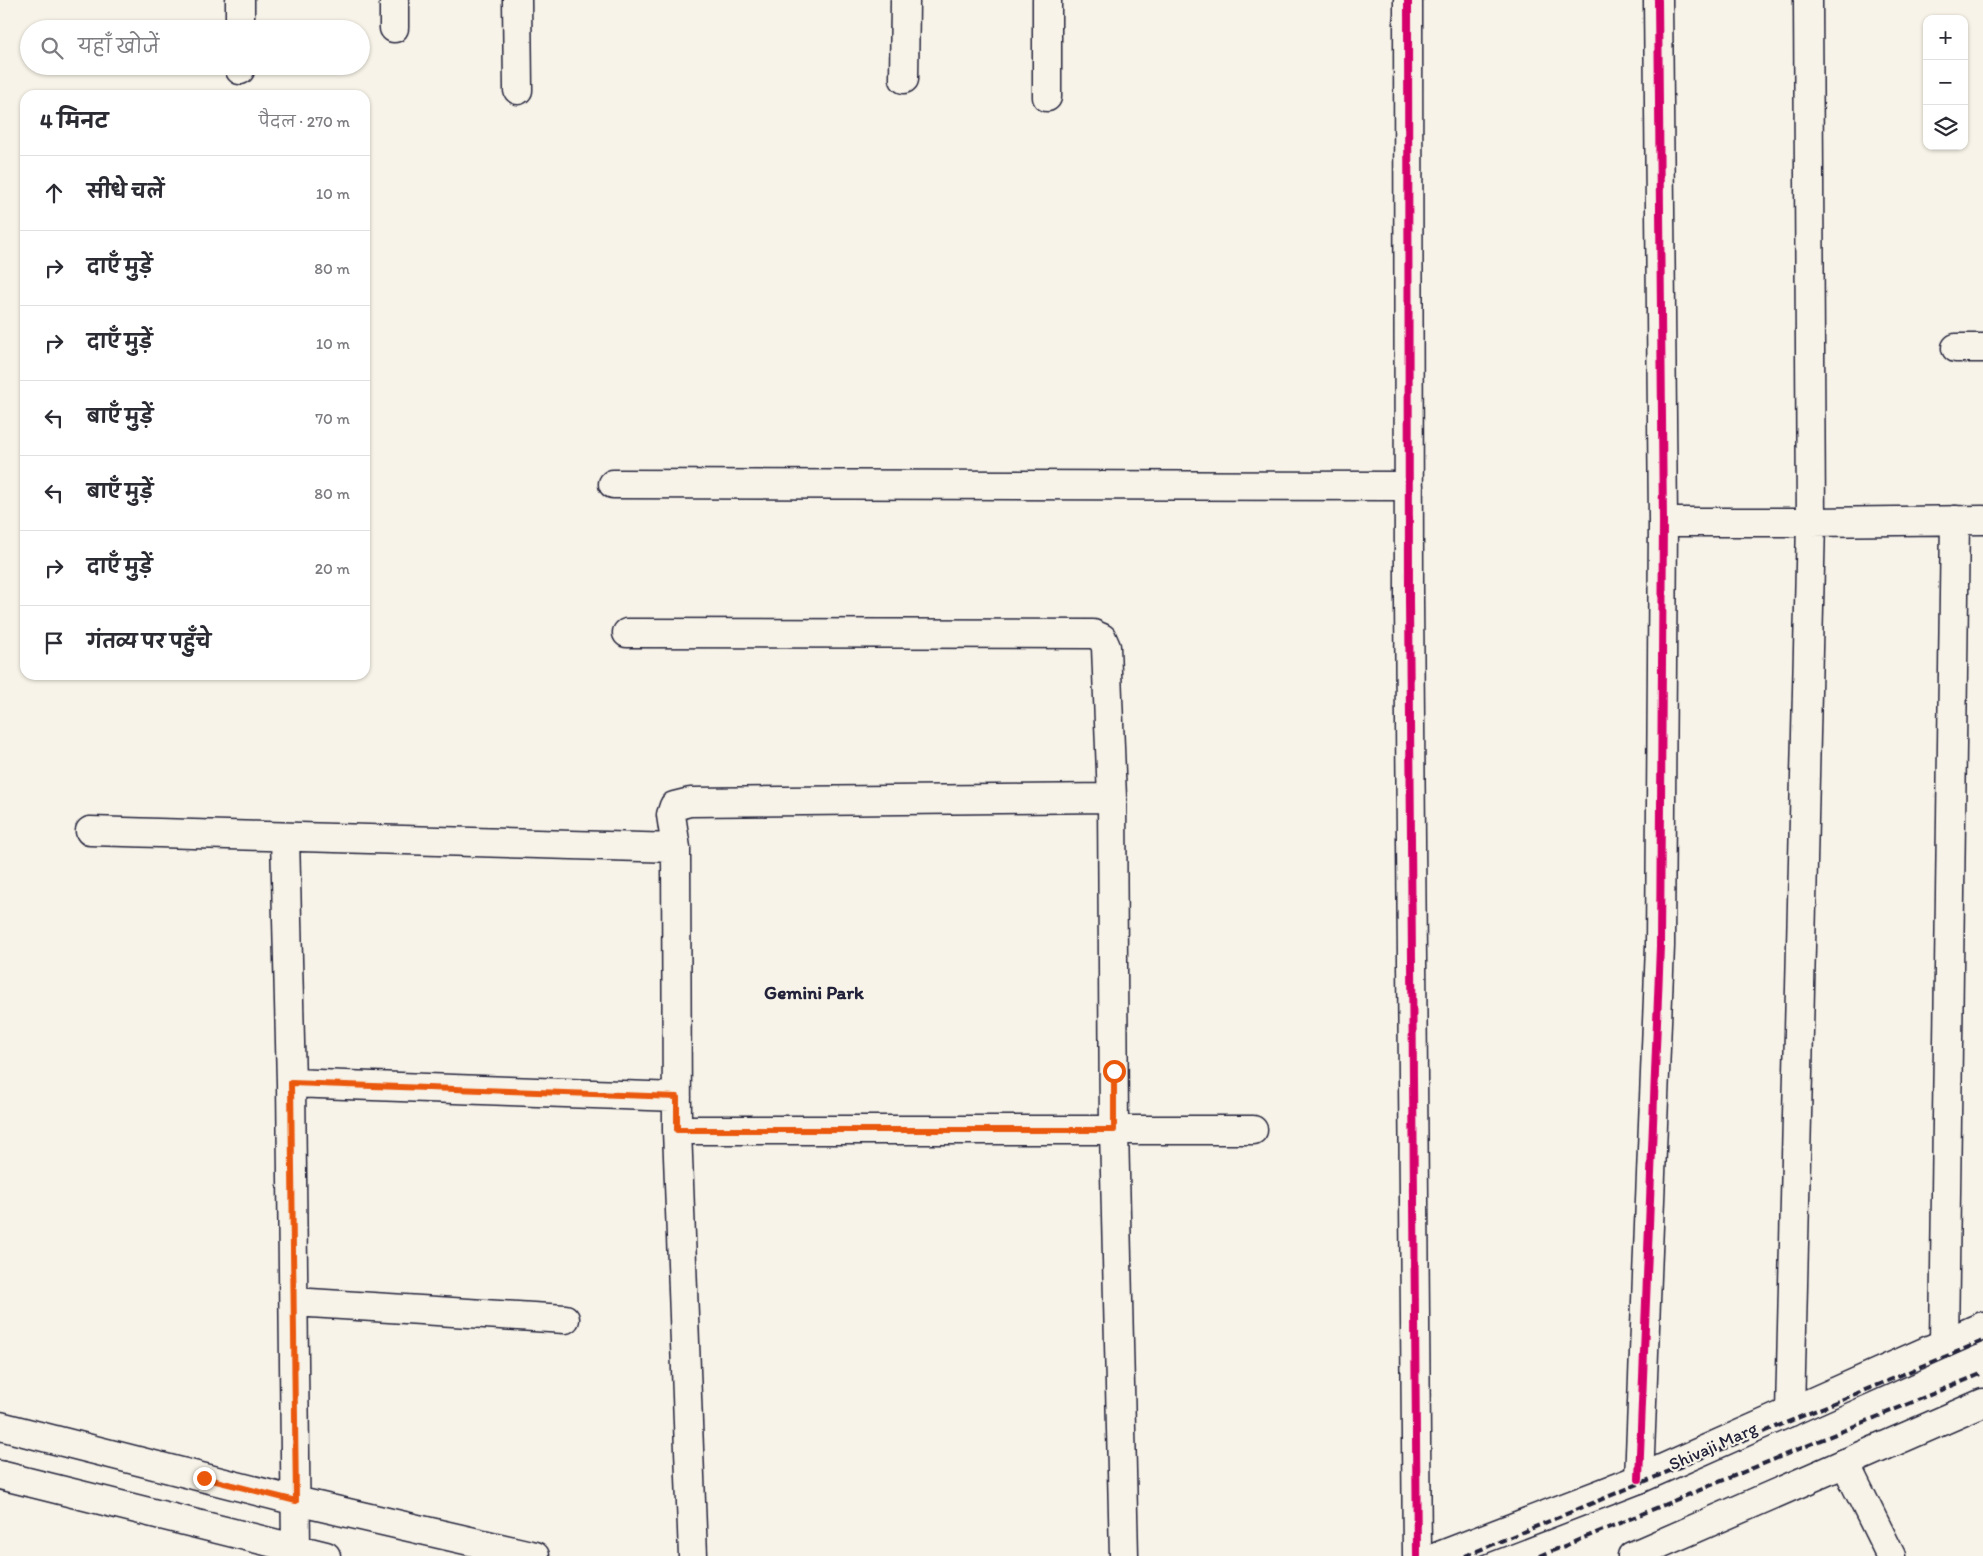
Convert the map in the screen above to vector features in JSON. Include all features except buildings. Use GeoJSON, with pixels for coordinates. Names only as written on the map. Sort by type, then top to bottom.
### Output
{"type":"FeatureCollection","features":[{"type":"Feature","properties":{"kind":"street"},"geometry":{"type":"LineString","coordinates":[[240,0],[240,20]]}},
{"type":"Feature","properties":{"kind":"street"},"geometry":{"type":"LineString","coordinates":[[394,0],[394,28]]}},
{"type":"Feature","properties":{"kind":"street"},"geometry":{"type":"LineString","coordinates":[[516,0],[518,90]]}},
{"type":"Feature","properties":{"kind":"street"},"geometry":{"type":"LineString","coordinates":[[904,79],[905,0]]}},
{"type":"Feature","properties":{"kind":"street"},"geometry":{"type":"LineString","coordinates":[[1047,0],[1047,97]]}},
{"type":"Feature","properties":{"kind":"street"},"geometry":{"type":"LineString","coordinates":[[1408,0],[1409,486],[1417,1556]]}},
{"type":"Feature","properties":{"kind":"street"},"geometry":{"type":"LineString","coordinates":[[1639,1479],[1660,946],[1663,522],[1658,0]]}},
{"type":"Feature","properties":{"kind":"street"},"geometry":{"type":"LineString","coordinates":[[1790,1412],[1811,522],[1808,0]]}},
{"type":"Feature","properties":{"kind":"street"},"geometry":{"type":"LineString","coordinates":[[1956,348],[1983,348]]}},
{"type":"Feature","properties":{"kind":"street"},"geometry":{"type":"LineString","coordinates":[[613,484],[1409,486]]}},
{"type":"Feature","properties":{"kind":"street"},"geometry":{"type":"LineString","coordinates":[[1944,1343],[1955,520]]}},
{"type":"Feature","properties":{"kind":"street"},"geometry":{"type":"LineString","coordinates":[[1663,522],[1983,520]]}},
{"type":"Feature","properties":{"kind":"street"},"geometry":{"type":"LineString","coordinates":[[627,633],[1093,634],[1102,638],[1106,647],[1112,798],[1114,1130],[1124,1556]]}},
{"type":"Feature","properties":{"kind":"street"},"geometry":{"type":"LineString","coordinates":[[693,1556],[677,1130],[676,848],[671,815],[674,806],[690,802],[1112,798]]}},
{"type":"Feature","properties":{"kind":"street"},"geometry":{"type":"LineString","coordinates":[[90,831],[676,848]]}},
{"type":"Feature","properties":{"kind":"street"},"geometry":{"type":"LineString","coordinates":[[285,838],[291,1083],[296,1548]]}},
{"type":"Feature","properties":{"kind":"street"},"geometry":{"type":"LineString","coordinates":[[291,1083],[677,1097]]}},
{"type":"Feature","properties":{"kind":"street"},"geometry":{"type":"LineString","coordinates":[[677,1130],[1253,1130]]}},
{"type":"Feature","properties":{"kind":"street"},"geometry":{"type":"LineString","coordinates":[[294,1302],[565,1320]]}},
{"type":"Feature","properties":{"kind":"street","name":"Shivaji Marg"},"geometry":{"type":"LineString","coordinates":[[1439,1556],[1639,1479],[1983,1326]]}},
{"type":"Feature","properties":{"kind":"street"},"geometry":{"type":"LineString","coordinates":[[1632,1556],[1983,1403]]}},
{"type":"Feature","properties":{"kind":"street"},"geometry":{"type":"LineString","coordinates":[[0,1426],[296,1501],[535,1556]]}},
{"type":"Feature","properties":{"kind":"street"},"geometry":{"type":"LineString","coordinates":[[1846,1463],[1891,1556]]}},
{"type":"Feature","properties":{"kind":"street"},"geometry":{"type":"LineString","coordinates":[[0,1474],[326,1556]]}},
{"type":"Feature","properties":{"kind":"railway"},"geometry":{"type":"LineString","coordinates":[[1465,1556],[1983,1341]]}},
{"type":"Feature","properties":{"kind":"railway"},"geometry":{"type":"LineString","coordinates":[[1540,1556],[1983,1373]]}},
{"type":"Feature","properties":{"kind":"cycle path"},"geometry":{"type":"LineString","coordinates":[[1408,0],[1409,601],[1417,1556]]}},
{"type":"Feature","properties":{"kind":"cycle path"},"geometry":{"type":"LineString","coordinates":[[1639,1479],[1660,946],[1663,522],[1658,0]]}},
{"type":"Feature","properties":{"kind":"district","name":"Gemini Park"},"geometry":{"type":"Point","coordinates":[814,992]}},
{"type":"Feature","properties":{"kind":"route"},"geometry":{"type":"LineString","coordinates":[[204,1478],[296,1501],[291,1083],[677,1097],[677,1130],[1114,1130],[1114,1071]]}}]}
